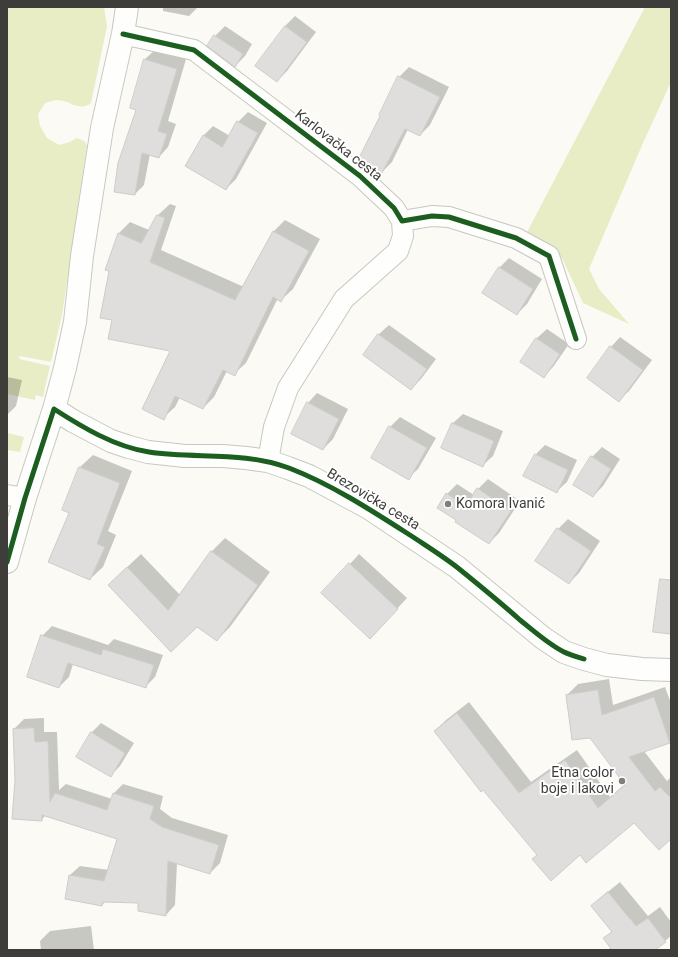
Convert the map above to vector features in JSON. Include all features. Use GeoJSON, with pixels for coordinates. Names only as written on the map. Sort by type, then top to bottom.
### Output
{"type":"FeatureCollection","features":[{"type":"Feature","properties":{"kind":"main road"},"geometry":{"type":"LineString","coordinates":[[7,562],[16,496],[54,409],[75,322],[82,256],[102,128],[123,34],[127,7]]}},
{"type":"Feature","properties":{"kind":"main road","name":"Brezovička cesta"},"geometry":{"type":"LineString","coordinates":[[54,409],[111,441],[148,452],[185,456],[223,456],[268,461],[309,476],[369,508],[456,567],[543,638],[564,652],[607,665],[642,669],[671,670]]}},
{"type":"Feature","properties":{"kind":"street","name":"Karlovačka cesta"},"geometry":{"type":"LineString","coordinates":[[123,34],[194,50],[360,176],[394,208],[402,221]]}},
{"type":"Feature","properties":{"kind":"street"},"geometry":{"type":"LineString","coordinates":[[268,461],[274,427],[288,388],[344,299],[398,251],[403,236],[402,221],[432,216],[449,217],[516,238],[549,256],[576,339]]}},
{"type":"Feature","properties":{"kind":"green space"},"geometry":{"type":"Polygon","coordinates":[[[7,7],[104,7],[107,26],[91,103],[79,106],[55,100],[45,103],[38,114],[40,126],[47,138],[59,145],[77,138],[84,141],[87,145],[62,315],[51,362],[20,356],[19,359],[50,366],[43,397],[36,395],[35,400],[7,394],[7,7]]]}},
{"type":"Feature","properties":{"kind":"green space"},"geometry":{"type":"Polygon","coordinates":[[[645,7],[671,7],[671,82],[589,269],[599,289],[629,324],[583,303],[563,260],[555,248],[525,236],[645,7]]]}},
{"type":"Feature","properties":{"kind":"green space"},"geometry":{"type":"Polygon","coordinates":[[[7,433],[24,437],[20,452],[7,450],[7,433]]]}},
{"type":"Feature","properties":{"kind":"building"},"geometry":{"type":"Polygon","coordinates":[[[285,26],[307,42],[277,82],[255,66],[285,26]]]}},
{"type":"Feature","properties":{"kind":"building"},"geometry":{"type":"Polygon","coordinates":[[[214,35],[243,54],[235,67],[207,46],[214,35]]]}},
{"type":"Feature","properties":{"kind":"building"},"geometry":{"type":"Polygon","coordinates":[[[144,59],[177,69],[158,131],[167,134],[159,158],[142,153],[135,195],[114,192],[118,163],[136,110],[130,108],[144,59]]]}},
{"type":"Feature","properties":{"kind":"building"},"geometry":{"type":"Polygon","coordinates":[[[398,76],[440,97],[420,136],[405,129],[382,173],[358,160],[398,76]]]}},
{"type":"Feature","properties":{"kind":"building"},"geometry":{"type":"Polygon","coordinates":[[[237,121],[258,133],[226,190],[185,166],[203,135],[222,147],[237,121]]]}},
{"type":"Feature","properties":{"kind":"building"},"geometry":{"type":"Polygon","coordinates":[[[157,215],[165,218],[150,262],[235,300],[273,231],[309,251],[281,302],[273,297],[235,376],[223,370],[203,409],[175,396],[164,420],[142,409],[170,351],[108,339],[112,320],[100,318],[109,271],[105,270],[118,233],[141,243],[157,215]]]}},
{"type":"Feature","properties":{"kind":"building"},"geometry":{"type":"Polygon","coordinates":[[[499,267],[533,289],[517,315],[482,293],[499,267]]]}},
{"type":"Feature","properties":{"kind":"building"},"geometry":{"type":"Polygon","coordinates":[[[378,334],[427,369],[411,390],[363,355],[378,334]]]}},
{"type":"Feature","properties":{"kind":"building"},"geometry":{"type":"Polygon","coordinates":[[[536,338],[560,354],[544,378],[520,362],[536,338]]]}},
{"type":"Feature","properties":{"kind":"building"},"geometry":{"type":"Polygon","coordinates":[[[610,346],[643,370],[619,402],[587,378],[610,346]]]}},
{"type":"Feature","properties":{"kind":"building"},"geometry":{"type":"Polygon","coordinates":[[[307,402],[339,419],[323,450],[291,434],[307,402]]]}},
{"type":"Feature","properties":{"kind":"building"},"geometry":{"type":"Polygon","coordinates":[[[452,423],[494,441],[483,467],[441,448],[452,423]]]}},
{"type":"Feature","properties":{"kind":"building"},"geometry":{"type":"Polygon","coordinates":[[[389,426],[427,448],[409,480],[371,458],[389,426]]]}},
{"type":"Feature","properties":{"kind":"building"},"geometry":{"type":"Polygon","coordinates":[[[535,454],[568,470],[557,493],[523,476],[535,454]]]}},
{"type":"Feature","properties":{"kind":"building"},"geometry":{"type":"Polygon","coordinates":[[[591,456],[611,469],[593,497],[573,485],[591,456]]]}},
{"type":"Feature","properties":{"kind":"building"},"geometry":{"type":"Polygon","coordinates":[[[79,467],[120,483],[97,544],[105,547],[90,580],[48,562],[69,513],[62,510],[79,467]]]}},
{"type":"Feature","properties":{"kind":"building"},"geometry":{"type":"Polygon","coordinates":[[[477,488],[511,511],[489,544],[455,522],[456,520],[437,508],[446,493],[466,506],[477,488]]]}},
{"type":"Feature","properties":{"kind":"building"},"geometry":{"type":"Polygon","coordinates":[[[557,528],[591,551],[569,584],[535,561],[557,528]]]}},
{"type":"Feature","properties":{"kind":"building"},"geometry":{"type":"Polygon","coordinates":[[[211,551],[258,585],[217,641],[197,627],[171,652],[108,585],[127,567],[168,610],[211,551]]]}},
{"type":"Feature","properties":{"kind":"building"},"geometry":{"type":"Polygon","coordinates":[[[349,563],[398,609],[370,639],[321,593],[349,563]]]}},
{"type":"Feature","properties":{"kind":"building"},"geometry":{"type":"Polygon","coordinates":[[[660,579],[671,580],[671,634],[653,632],[660,579]]]}},
{"type":"Feature","properties":{"kind":"building"},"geometry":{"type":"Polygon","coordinates":[[[41,635],[101,655],[103,649],[154,665],[146,688],[68,663],[59,688],[27,677],[41,635]]]}},
{"type":"Feature","properties":{"kind":"building"},"geometry":{"type":"Polygon","coordinates":[[[598,690],[602,715],[654,697],[670,743],[629,757],[655,791],[660,787],[671,798],[671,839],[659,850],[634,823],[586,863],[580,855],[551,881],[532,859],[537,855],[483,790],[481,792],[434,731],[457,713],[519,793],[565,760],[598,808],[625,785],[590,738],[572,740],[566,695],[598,690]]]}},
{"type":"Feature","properties":{"kind":"building"},"geometry":{"type":"Polygon","coordinates":[[[34,728],[35,742],[48,741],[50,802],[55,793],[107,810],[113,793],[154,806],[150,819],[162,827],[219,845],[210,874],[168,861],[166,916],[138,911],[138,903],[103,902],[102,906],[65,899],[69,875],[104,881],[117,839],[42,815],[42,821],[12,819],[15,780],[13,729],[34,728]]]}},
{"type":"Feature","properties":{"kind":"building"},"geometry":{"type":"Polygon","coordinates":[[[91,732],[125,753],[111,777],[76,757],[91,732]]]}},
{"type":"Feature","properties":{"kind":"building"},"geometry":{"type":"Polygon","coordinates":[[[608,892],[636,926],[648,918],[666,942],[655,950],[612,950],[603,938],[612,932],[591,906],[608,892]]]}},
{"type":"Feature","properties":{"kind":"cycle path"},"geometry":{"type":"LineString","coordinates":[[123,34],[194,50],[360,176],[394,208],[402,221],[432,216],[449,217],[516,238],[549,256],[576,339]]}},
{"type":"Feature","properties":{"kind":"cycle path"},"geometry":{"type":"LineString","coordinates":[[7,562],[25,498],[54,409],[76,423],[124,446],[149,452],[167,454],[255,459],[289,468],[321,482],[383,518],[430,548],[458,568],[520,620],[558,649],[584,659]]}},
{"type":"Feature","properties":{"kind":"place","name":"Komora Ivanić"},"geometry":{"type":"Point","coordinates":[448,504]}},
{"type":"Feature","properties":{"kind":"place","name":"Etna color boje i lakovi"},"geometry":{"type":"Point","coordinates":[622,781]}}]}
